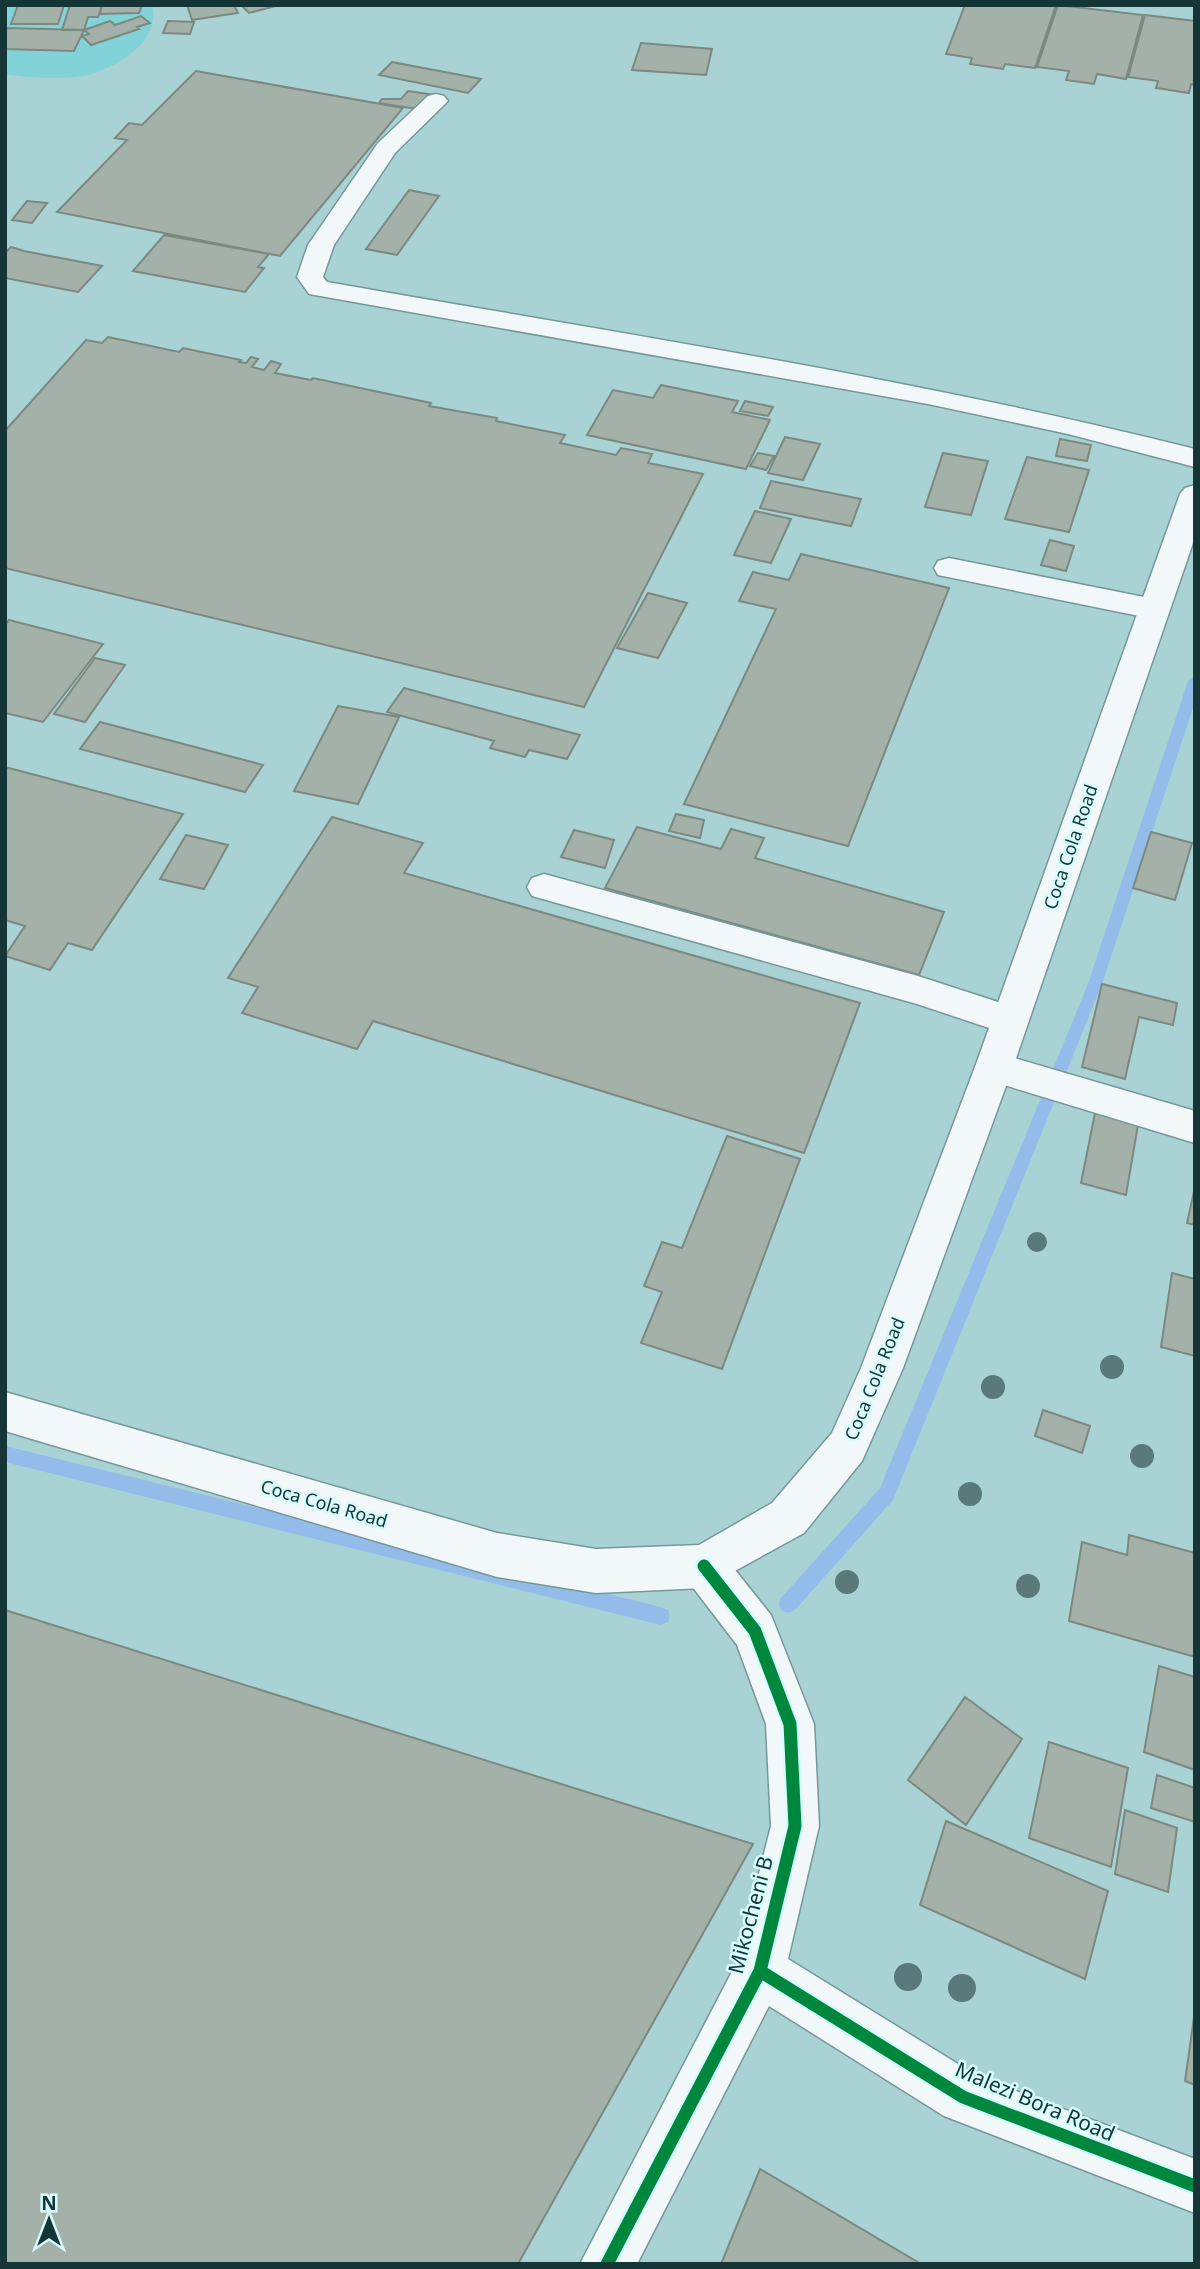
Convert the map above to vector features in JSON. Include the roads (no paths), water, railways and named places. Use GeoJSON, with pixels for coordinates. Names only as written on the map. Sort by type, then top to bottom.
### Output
{"type":"FeatureCollection","features":[{"type":"Feature","properties":{"kind":"main road"},"geometry":{"type":"LineString","coordinates":[[436,101],[386,148],[321,245],[310,277],[318,288],[649,349],[928,396],[1069,426],[1195,458]]}},
{"type":"Feature","properties":{"kind":"main road","name":"Coca Cola Road"},"geometry":{"type":"LineString","coordinates":[[5,1411],[497,1555],[596,1571],[704,1566],[788,1518],[847,1447],[882,1368],[994,1067],[1195,494]]}},
{"type":"Feature","properties":{"kind":"main road"},"geometry":{"type":"LineString","coordinates":[[948,568],[1154,609]]}},
{"type":"Feature","properties":{"kind":"main road"},"geometry":{"type":"LineString","coordinates":[[544,887],[918,990],[1010,1020]]}},
{"type":"Feature","properties":{"kind":"main road"},"geometry":{"type":"LineString","coordinates":[[994,1067],[1195,1127]]}},
{"type":"Feature","properties":{"kind":"main road","name":"Mikocheni B"},"geometry":{"type":"LineString","coordinates":[[607,2264],[760,1971],[795,1826],[790,1724],[755,1631],[704,1566]]}},
{"type":"Feature","properties":{"kind":"main road","name":"Malezi Bora Road"},"geometry":{"type":"LineString","coordinates":[[760,1971],[963,2097],[1195,2186]]}},
{"type":"Feature","properties":{"kind":"waterway"},"geometry":{"type":"LineString","coordinates":[[788,1604],[887,1494],[1095,984],[1195,681]]}},
{"type":"Feature","properties":{"kind":"waterway"},"geometry":{"type":"LineString","coordinates":[[5,1454],[661,1616]]}}]}
